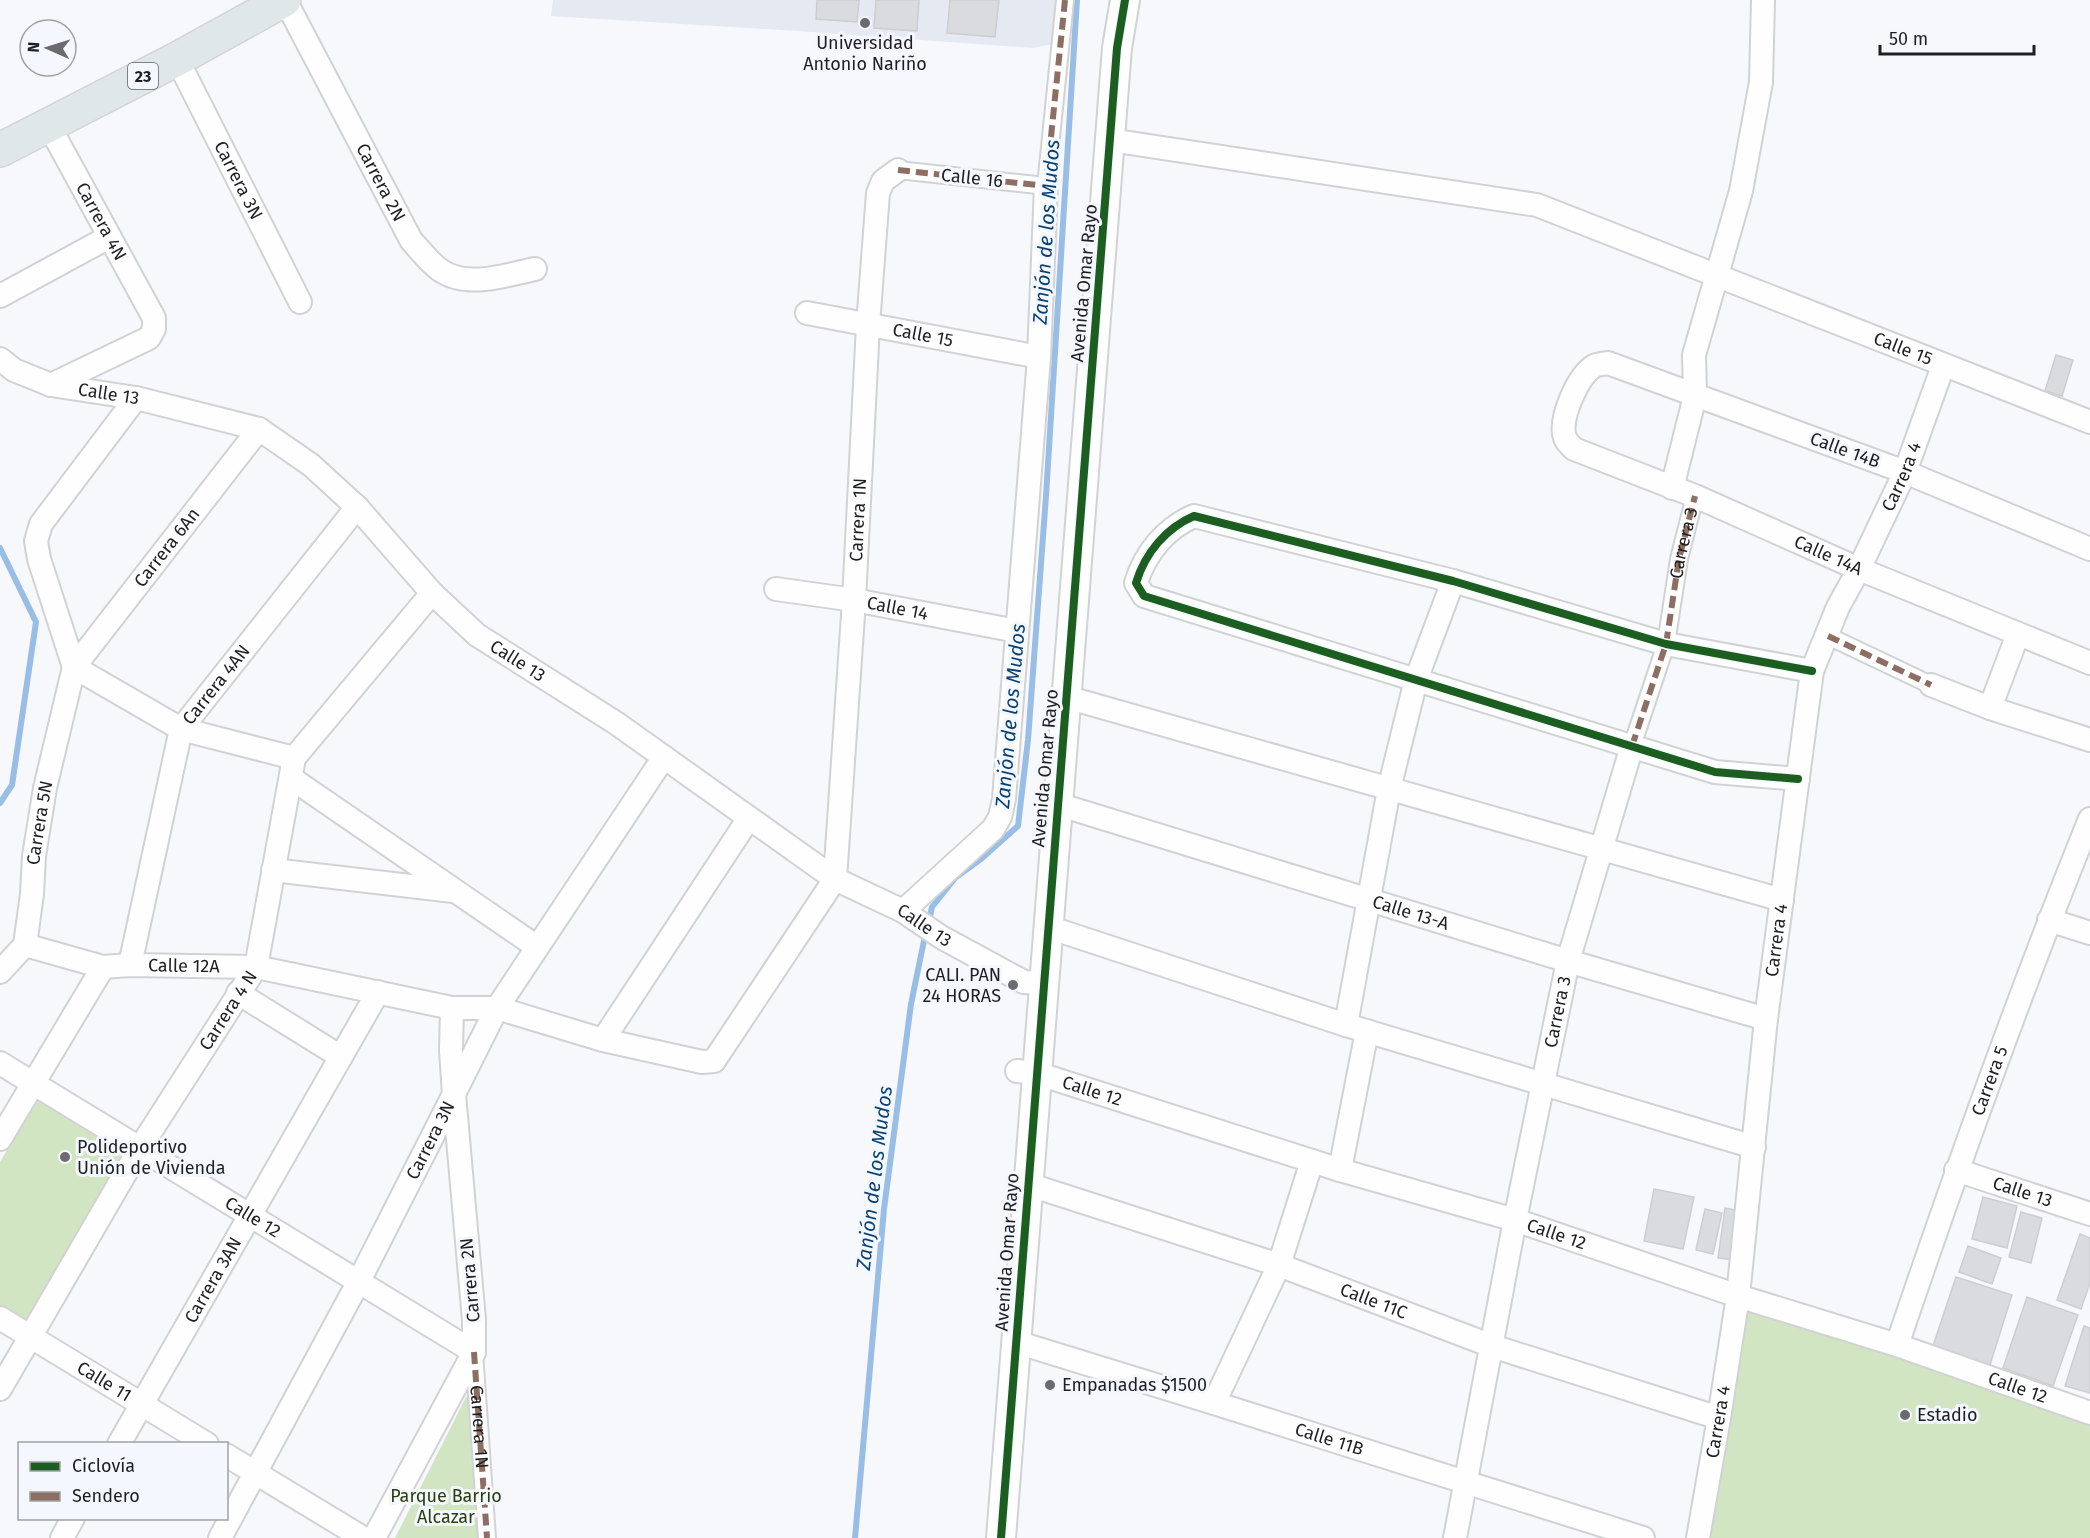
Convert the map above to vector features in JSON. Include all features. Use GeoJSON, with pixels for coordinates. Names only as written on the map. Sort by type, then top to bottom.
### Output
{"type":"FeatureCollection","features":[{"type":"Feature","properties":{"kind":"main road","name":"23"},"geometry":{"type":"LineString","coordinates":[[0,150],[177,59],[285,0]]}},
{"type":"Feature","properties":{"kind":"street","name":"Carrera 2N"},"geometry":{"type":"LineString","coordinates":[[285,0],[411,240],[428,260],[442,272],[460,278],[480,280],[535,269]]}},
{"type":"Feature","properties":{"kind":"street"},"geometry":{"type":"LineString","coordinates":[[913,917],[993,830],[1000,817],[1004,799],[1039,357],[1046,186],[1065,0]]}},
{"type":"Feature","properties":{"kind":"street","name":"Avenida Omar Rayo"},"geometry":{"type":"LineString","coordinates":[[983,1538],[1027,1072],[1104,0]]}},
{"type":"Feature","properties":{"kind":"street","name":"Avenida Omar Rayo"},"geometry":{"type":"LineString","coordinates":[[1034,982],[1048,927],[1117,48],[1125,0]]}},
{"type":"Feature","properties":{"kind":"street","name":"Carrera 3"},"geometry":{"type":"LineString","coordinates":[[1672,488],[1695,396],[1694,355],[1741,191],[1761,82],[1763,0]]}},
{"type":"Feature","properties":{"kind":"street","name":"Carrera 3N"},"geometry":{"type":"LineString","coordinates":[[177,59],[300,302]]}},
{"type":"Feature","properties":{"kind":"street","name":"Carrera 4N"},"geometry":{"type":"LineString","coordinates":[[48,124],[154,318],[154,329],[149,338],[51,385]]}},
{"type":"Feature","properties":{"kind":"street","name":"Calle 15"},"geometry":{"type":"LineString","coordinates":[[1110,140],[1538,205],[2090,422]]}},
{"type":"Feature","properties":{"kind":"street","name":"Calle 16"},"geometry":{"type":"LineString","coordinates":[[898,170],[1046,186]]}},
{"type":"Feature","properties":{"kind":"street","name":"Carrera 1N"},"geometry":{"type":"LineString","coordinates":[[835,879],[878,193],[883,181],[898,170]]}},
{"type":"Feature","properties":{"kind":"street"},"geometry":{"type":"LineString","coordinates":[[0,296],[109,237]]}},
{"type":"Feature","properties":{"kind":"street","name":"Calle 15"},"geometry":{"type":"LineString","coordinates":[[807,313],[1039,357]]}},
{"type":"Feature","properties":{"kind":"street","name":"Calle 13"},"geometry":{"type":"LineString","coordinates":[[0,358],[14,370],[51,385],[136,398],[260,429],[311,465],[357,507],[432,593],[477,635],[616,723],[835,879],[913,917],[941,937],[1034,982]]}},
{"type":"Feature","properties":{"kind":"street","name":"Calle 14B"},"geometry":{"type":"LineString","coordinates":[[1566,442],[1563,432],[1568,405],[1576,387],[1590,369],[1597,364],[1608,363],[1905,472],[2090,549]]}},
{"type":"Feature","properties":{"kind":"street","name":"Carrera 4"},"geometry":{"type":"LineString","coordinates":[[1698,1538],[1738,1296],[1766,1019],[1812,671],[1838,607],[1859,569],[1905,472],[1943,366]]}},
{"type":"Feature","properties":{"kind":"street"},"geometry":{"type":"LineString","coordinates":[[136,398],[41,524],[36,541],[39,559],[74,667],[181,729],[292,768],[455,891],[537,947]]}},
{"type":"Feature","properties":{"kind":"street","name":"Carrera 6An"},"geometry":{"type":"LineString","coordinates":[[74,667],[260,429]]}},
{"type":"Feature","properties":{"kind":"street","name":"Calle 14A"},"geometry":{"type":"LineString","coordinates":[[1566,442],[1574,449],[1695,495],[1859,569],[2090,663]]}},
{"type":"Feature","properties":{"kind":"street","name":"Carrera 3"},"geometry":{"type":"LineString","coordinates":[[1455,1538],[1515,1220],[1568,961],[1632,746],[1666,644],[1679,559],[1695,495]]}},
{"type":"Feature","properties":{"kind":"street","name":"Carrera 4AN"},"geometry":{"type":"LineString","coordinates":[[130,965],[181,729],[357,507]]}},
{"type":"Feature","properties":{"kind":"street"},"geometry":{"type":"LineString","coordinates":[[1798,779],[1715,772],[1144,596],[1136,583],[1140,569],[1165,533],[1179,522],[1194,516],[1453,581],[1666,644],[1812,671]]}},
{"type":"Feature","properties":{"kind":"street"},"geometry":{"type":"LineString","coordinates":[[1340,1170],[1368,900],[1389,789],[1416,680],[1453,581]]}},
{"type":"Feature","properties":{"kind":"street","name":"Calle 14"},"geometry":{"type":"LineString","coordinates":[[776,589],[854,600],[1017,631]]}},
{"type":"Feature","properties":{"kind":"street","name":"Carrera 4 N"},"geometry":{"type":"LineString","coordinates":[[0,1389],[140,1148],[256,967],[292,768],[432,593]]}},
{"type":"Feature","properties":{"kind":"street"},"geometry":{"type":"LineString","coordinates":[[1990,708],[2018,634]]}},
{"type":"Feature","properties":{"kind":"street"},"geometry":{"type":"LineString","coordinates":[[1828,636],[1931,685],[1990,708],[2090,740]]}},
{"type":"Feature","properties":{"kind":"street","name":"Carrera 5N"},"geometry":{"type":"LineString","coordinates":[[25,945],[32,894],[34,856],[45,788],[74,667]]}},
{"type":"Feature","properties":{"kind":"street"},"geometry":{"type":"LineString","coordinates":[[1066,697],[1782,900]]}},
{"type":"Feature","properties":{"kind":"street"},"geometry":{"type":"LineString","coordinates":[[454,1094],[497,1008],[664,757]]}},
{"type":"Feature","properties":{"kind":"street","name":"Calle 13-A"},"geometry":{"type":"LineString","coordinates":[[1057,804],[1568,961],[1766,1019]]}},
{"type":"Feature","properties":{"kind":"street"},"geometry":{"type":"LineString","coordinates":[[603,1040],[749,818]]}},
{"type":"Feature","properties":{"kind":"street","name":"Carrera 5"},"geometry":{"type":"LineString","coordinates":[[1897,1345],[1956,1170],[2049,920],[2090,819]]}},
{"type":"Feature","properties":{"kind":"street"},"geometry":{"type":"LineString","coordinates":[[273,870],[455,891]]}},
{"type":"Feature","properties":{"kind":"street"},"geometry":{"type":"LineString","coordinates":[[452,1008],[497,1008],[603,1040],[702,1062],[714,1061],[835,879]]}},
{"type":"Feature","properties":{"kind":"street"},"geometry":{"type":"LineString","coordinates":[[2049,920],[2090,933]]}},
{"type":"Feature","properties":{"kind":"street"},"geometry":{"type":"LineString","coordinates":[[1048,927],[1356,1028],[1754,1147]]}},
{"type":"Feature","properties":{"kind":"street"},"geometry":{"type":"LineString","coordinates":[[0,972],[25,945]]}},
{"type":"Feature","properties":{"kind":"street","name":"Calle 12A"},"geometry":{"type":"LineString","coordinates":[[25,945],[103,967],[130,965],[256,967],[452,1008]]}},
{"type":"Feature","properties":{"kind":"street"},"geometry":{"type":"LineString","coordinates":[[0,1139],[32,1082],[103,967]]}},
{"type":"Feature","properties":{"kind":"street","name":"Carrera 3AN"},"geometry":{"type":"LineString","coordinates":[[120,1442],[378,992]]}},
{"type":"Feature","properties":{"kind":"street"},"geometry":{"type":"LineString","coordinates":[[238,993],[341,1057]]}},
{"type":"Feature","properties":{"kind":"street","name":"Carrera 3N"},"geometry":{"type":"LineString","coordinates":[[220,1538],[359,1281],[454,1094],[451,1051],[452,1008]]}},
{"type":"Feature","properties":{"kind":"street","name":"Calle 12"},"geometry":{"type":"LineString","coordinates":[[0,1064],[474,1352]]}},
{"type":"Feature","properties":{"kind":"street","name":"Avenida Omar Rayo"},"geometry":{"type":"LineString","coordinates":[[1001,1538],[1027,1185],[1027,1072]]}},
{"type":"Feature","properties":{"kind":"street","name":"Calle 12"},"geometry":{"type":"LineString","coordinates":[[1027,1072],[1340,1170],[1515,1220],[1738,1296],[1897,1345],[2090,1413]]}},
{"type":"Feature","properties":{"kind":"street","name":"Carrera 2N"},"geometry":{"type":"LineString","coordinates":[[374,1538],[474,1352],[474,1320],[454,1094]]}},
{"type":"Feature","properties":{"kind":"street"},"geometry":{"type":"LineString","coordinates":[[1214,1402],[1278,1265],[1312,1161]]}},
{"type":"Feature","properties":{"kind":"street","name":"Calle 13"},"geometry":{"type":"LineString","coordinates":[[1956,1170],[2090,1214]]}},
{"type":"Feature","properties":{"kind":"street","name":"Calle 11C"},"geometry":{"type":"LineString","coordinates":[[1027,1185],[1278,1265],[1492,1346],[1719,1418]]}},
{"type":"Feature","properties":{"kind":"street","name":"Calle 11"},"geometry":{"type":"LineString","coordinates":[[0,1318],[205,1442]]}},
{"type":"Feature","properties":{"kind":"street","name":"Calle 11B"},"geometry":{"type":"LineString","coordinates":[[1016,1342],[1214,1402],[1643,1538]]}},
{"type":"Feature","properties":{"kind":"street","name":"Carrera 1N"},"geometry":{"type":"LineString","coordinates":[[474,1352],[487,1538]]}},
{"type":"Feature","properties":{"kind":"street"},"geometry":{"type":"LineString","coordinates":[[228,1456],[363,1538]]}},
{"type":"Feature","properties":{"kind":"street"},"geometry":{"type":"LineString","coordinates":[[62,1538],[73,1520]]}},
{"type":"Feature","properties":{"kind":"shaded area","name":"Universidad Antonio Nariño"},"geometry":{"type":"Polygon","coordinates":[[[553,0],[1057,0],[1054,44],[1032,48],[551,16],[553,0]]]}},
{"type":"Feature","properties":{"kind":"green space"},"geometry":{"type":"Polygon","coordinates":[[[37,1098],[130,1153],[31,1327],[0,1308],[0,1162],[37,1098]]]}},
{"type":"Feature","properties":{"kind":"green space","name":"Estadio"},"geometry":{"type":"Polygon","coordinates":[[[1738,1296],[2090,1413],[2090,1538],[1698,1538],[1738,1296]]]}},
{"type":"Feature","properties":{"kind":"green space","name":"Parque Barrio Alcazar"},"geometry":{"type":"Polygon","coordinates":[[[469,1391],[479,1538],[395,1538],[469,1391]]]}},
{"type":"Feature","properties":{"kind":"building"},"geometry":{"type":"Polygon","coordinates":[[[817,0],[859,0],[857,22],[816,19],[817,0]]]}},
{"type":"Feature","properties":{"kind":"building"},"geometry":{"type":"Polygon","coordinates":[[[876,0],[919,0],[917,31],[874,28],[876,0]]]}},
{"type":"Feature","properties":{"kind":"building"},"geometry":{"type":"Polygon","coordinates":[[[950,0],[999,0],[995,37],[947,33],[950,0]]]}},
{"type":"Feature","properties":{"kind":"building"},"geometry":{"type":"Polygon","coordinates":[[[2056,355],[2073,360],[2062,396],[2045,391],[2056,355]]]}},
{"type":"Feature","properties":{"kind":"building"},"geometry":{"type":"Polygon","coordinates":[[[1654,1189],[1694,1197],[1683,1249],[1644,1241],[1654,1189]]]}},
{"type":"Feature","properties":{"kind":"building"},"geometry":{"type":"Polygon","coordinates":[[[1983,1197],[2017,1206],[2007,1248],[1972,1239],[1983,1197]]]}},
{"type":"Feature","properties":{"kind":"building"},"geometry":{"type":"Polygon","coordinates":[[[1725,1208],[1742,1211],[1734,1260],[1718,1258],[1725,1208]]]}},
{"type":"Feature","properties":{"kind":"building"},"geometry":{"type":"Polygon","coordinates":[[[1705,1209],[1722,1213],[1713,1254],[1696,1250],[1705,1209]]]}},
{"type":"Feature","properties":{"kind":"building"},"geometry":{"type":"Polygon","coordinates":[[[2021,1212],[2042,1218],[2031,1263],[2009,1257],[2021,1212]]]}},
{"type":"Feature","properties":{"kind":"building"},"geometry":{"type":"Polygon","coordinates":[[[2080,1234],[2090,1238],[2090,1283],[2081,1309],[2057,1300],[2080,1234]]]}},
{"type":"Feature","properties":{"kind":"building"},"geometry":{"type":"Polygon","coordinates":[[[1968,1246],[2001,1258],[1992,1284],[1959,1272],[1968,1246]]]}},
{"type":"Feature","properties":{"kind":"building"},"geometry":{"type":"Polygon","coordinates":[[[1956,1277],[2012,1295],[1990,1365],[1933,1346],[1956,1277]]]}},
{"type":"Feature","properties":{"kind":"building"},"geometry":{"type":"Polygon","coordinates":[[[2027,1297],[2078,1315],[2053,1386],[2003,1368],[2027,1297]]]}},
{"type":"Feature","properties":{"kind":"building"},"geometry":{"type":"Polygon","coordinates":[[[2084,1326],[2090,1328],[2090,1393],[2065,1386],[2084,1326]]]}},
{"type":"Feature","properties":{"kind":"waterway","name":"Zanjón de los Mudos"},"geometry":{"type":"LineString","coordinates":[[929,921],[932,907],[956,877],[981,859],[1018,826],[1028,740],[1046,496],[1077,0]]}},
{"type":"Feature","properties":{"kind":"waterway"},"geometry":{"type":"LineString","coordinates":[[0,548],[36,622],[12,785],[0,803]]}},
{"type":"Feature","properties":{"kind":"waterway","name":"Zanjón de los Mudos"},"geometry":{"type":"LineString","coordinates":[[855,1538],[884,1209],[911,1004],[926,931]]}},
{"type":"Feature","properties":{"kind":"marked path"},"geometry":{"type":"LineString","coordinates":[[898,170],[1046,186],[1065,0]]}},
{"type":"Feature","properties":{"kind":"marked path"},"geometry":{"type":"LineString","coordinates":[[1632,746],[1666,644],[1679,559],[1695,496]]}},
{"type":"Feature","properties":{"kind":"marked path"},"geometry":{"type":"LineString","coordinates":[[1828,636],[1931,685]]}},
{"type":"Feature","properties":{"kind":"marked path"},"geometry":{"type":"LineString","coordinates":[[474,1352],[487,1538]]}},
{"type":"Feature","properties":{"kind":"cycle path"},"geometry":{"type":"LineString","coordinates":[[1001,1538],[1117,48],[1125,0]]}},
{"type":"Feature","properties":{"kind":"cycle path"},"geometry":{"type":"LineString","coordinates":[[1798,779],[1715,772],[1144,596],[1136,583],[1145,562],[1158,543],[1174,527],[1194,516],[1453,581],[1666,644],[1812,671]]}},
{"type":"Feature","properties":{"kind":"place","name":"Universidad Antonio Nariño"},"geometry":{"type":"Point","coordinates":[865,23]}},
{"type":"Feature","properties":{"kind":"place","name":"CALI. PAN 24 HORAS"},"geometry":{"type":"Point","coordinates":[1013,985]}},
{"type":"Feature","properties":{"kind":"place","name":"Polideportivo Unión de Vivienda"},"geometry":{"type":"Point","coordinates":[65,1157]}},
{"type":"Feature","properties":{"kind":"place","name":"Empanadas $1500"},"geometry":{"type":"Point","coordinates":[1050,1385]}},
{"type":"Feature","properties":{"kind":"place","name":"Estadio"},"geometry":{"type":"Point","coordinates":[1905,1415]}}]}
